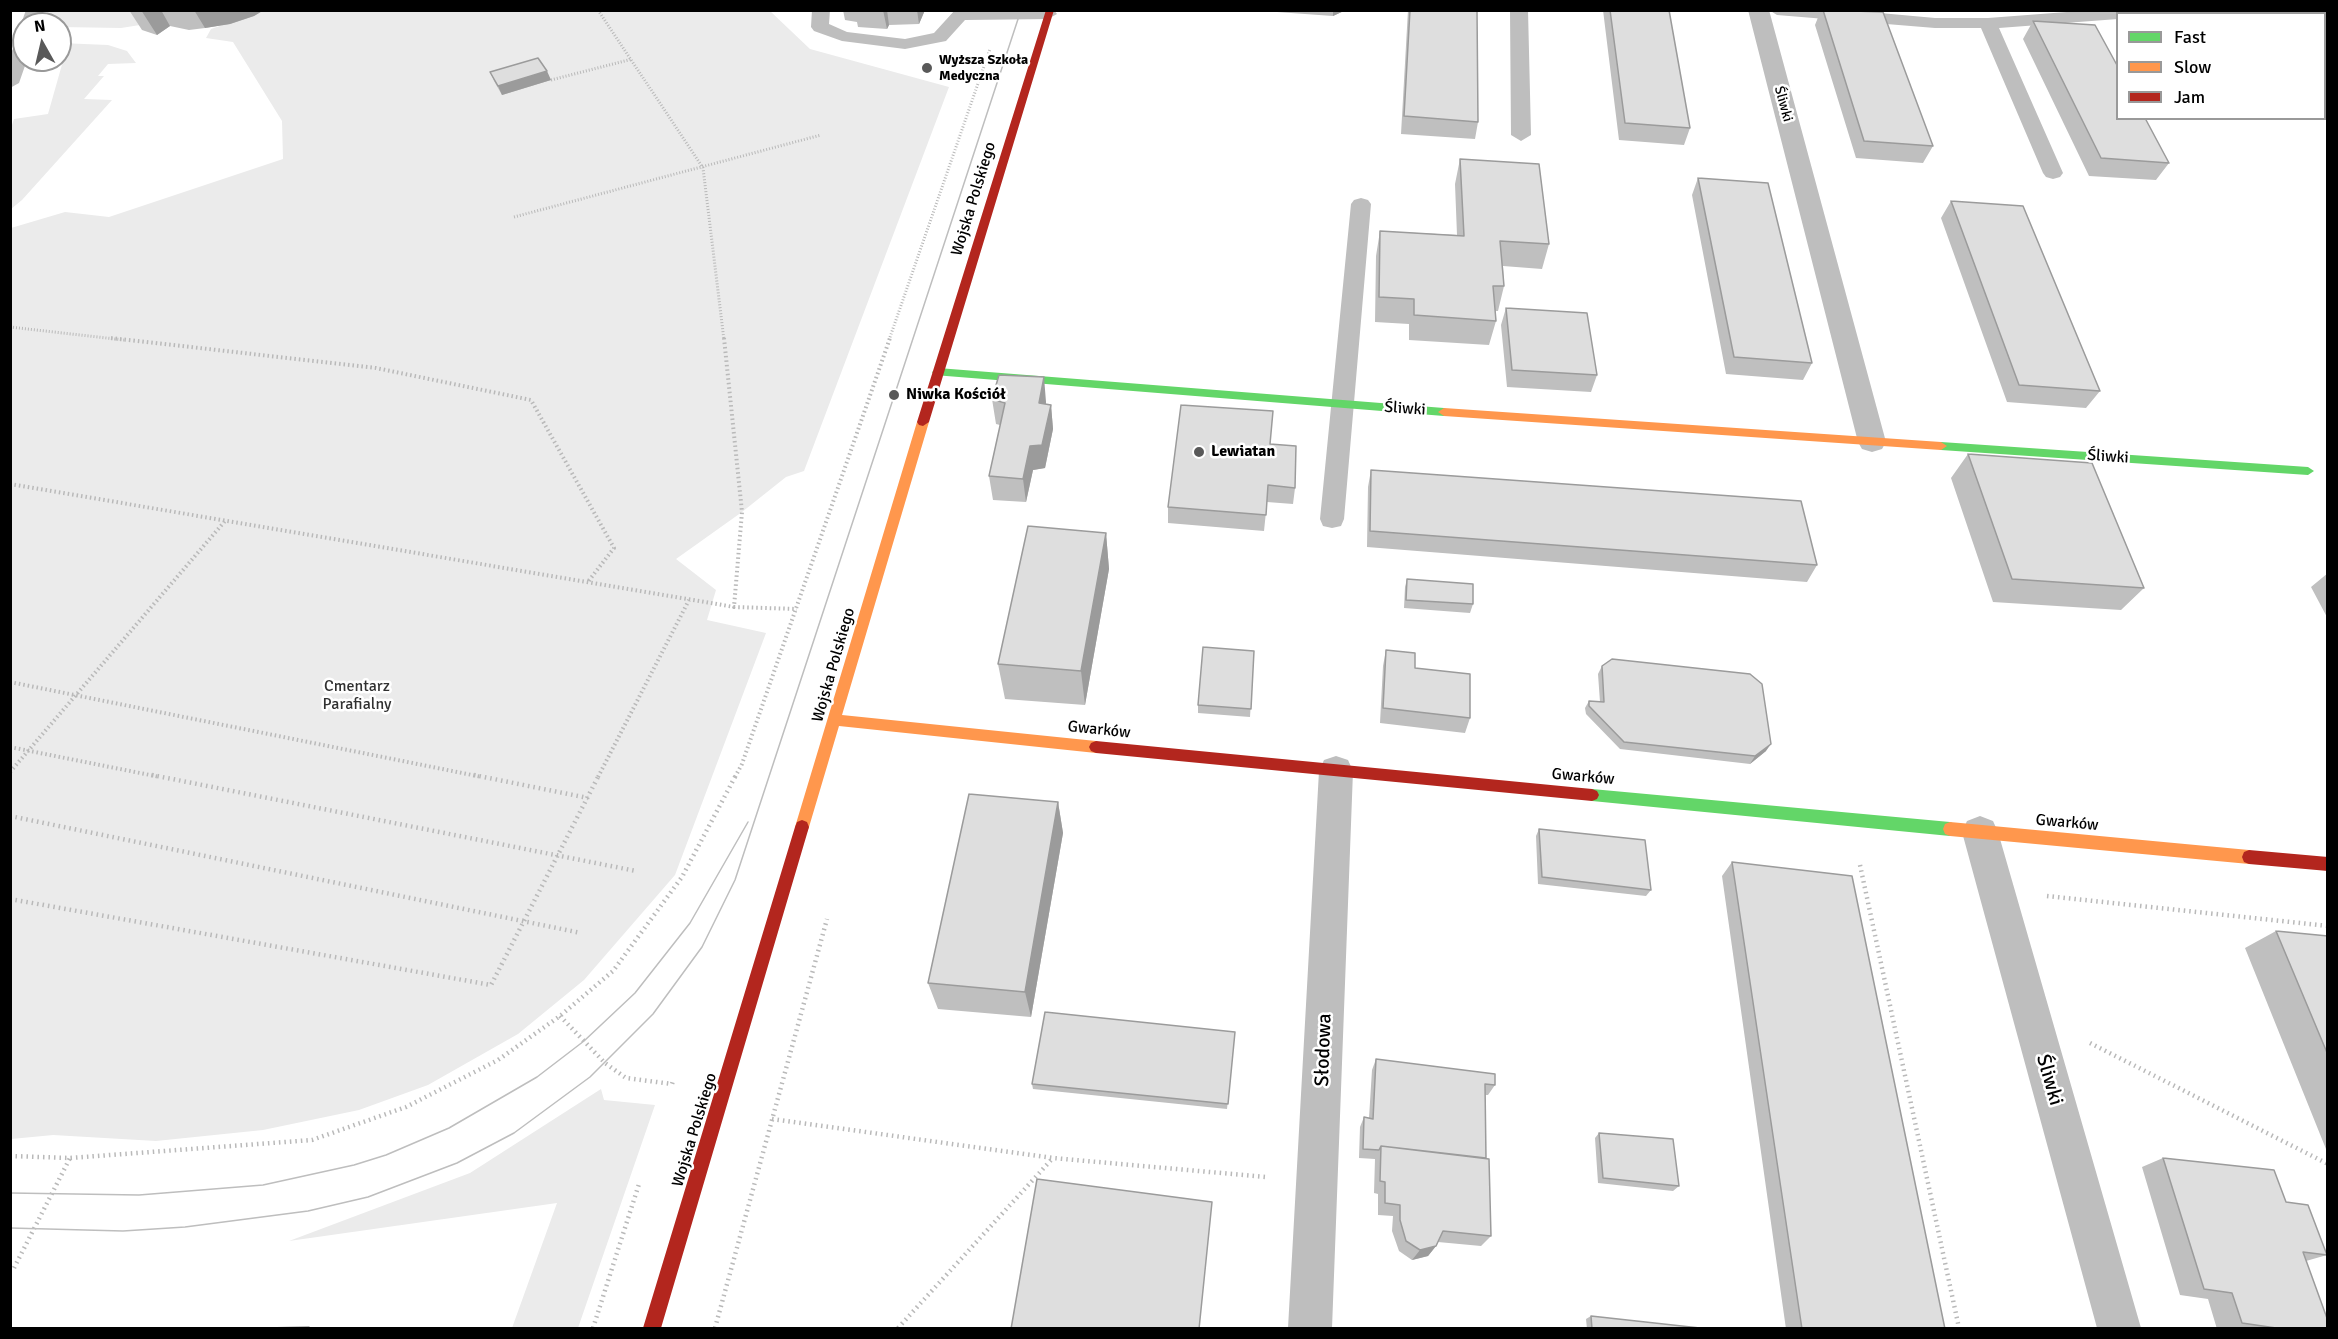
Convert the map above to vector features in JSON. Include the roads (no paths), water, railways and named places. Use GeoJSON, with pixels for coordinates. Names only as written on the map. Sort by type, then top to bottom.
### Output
{"type":"FeatureCollection","features":[{"type":"Feature","properties":{"kind":"street","name":"Śliwki"},"geometry":{"type":"LineString","coordinates":[[1758,10],[1872,442]]}},
{"type":"Feature","properties":{"kind":"street","name":"Wojska Polskiego"},"geometry":{"type":"LineString","coordinates":[[652,1329],[938,372],[1049,13]]}},
{"type":"Feature","properties":{"kind":"street","name":"Śliwki"},"geometry":{"type":"LineString","coordinates":[[938,372],[1342,404],[2308,471]]}},
{"type":"Feature","properties":{"kind":"street","name":"Gwarków"},"geometry":{"type":"LineString","coordinates":[[835,720],[1336,771],[2328,864]]}},
{"type":"Feature","properties":{"kind":"street","name":"Słodowa"},"geometry":{"type":"LineString","coordinates":[[1311,1329],[1336,771]]}},
{"type":"Feature","properties":{"kind":"street","name":"Śliwki"},"geometry":{"type":"LineString","coordinates":[[1980,832],[2119,1329]]}},
{"type":"Feature","properties":{"kind":"lane"},"geometry":{"type":"LineString","coordinates":[[820,10],[820,27],[842,36],[905,45],[940,37],[964,13],[1049,13]]}},
{"type":"Feature","properties":{"kind":"lane"},"geometry":{"type":"LineString","coordinates":[[1519,10],[1521,135]]}},
{"type":"Feature","properties":{"kind":"lane"},"geometry":{"type":"LineString","coordinates":[[1777,10],[1935,23],[1988,23],[2116,14]]}},
{"type":"Feature","properties":{"kind":"lane"},"geometry":{"type":"LineString","coordinates":[[2145,12],[2167,10]]}},
{"type":"Feature","properties":{"kind":"lane"},"geometry":{"type":"LineString","coordinates":[[1988,23],[2053,173]]}},
{"type":"Feature","properties":{"kind":"lane"},"geometry":{"type":"LineString","coordinates":[[1332,519],[1361,204]]}},
{"type":"Feature","properties":{"kind":"tram line"},"geometry":{"type":"LineString","coordinates":[[10,1228],[123,1231],[185,1227],[308,1211],[368,1197],[457,1163],[514,1133],[590,1077],[653,1014],[702,947],[735,880],[1021,10]]}},
{"type":"Feature","properties":{"kind":"tram line"},"geometry":{"type":"LineString","coordinates":[[10,1193],[139,1195],[263,1185],[354,1165],[386,1155],[449,1128],[537,1077],[584,1041],[635,993],[690,923],[748,822]]}},
{"type":"Feature","properties":{"kind":"place","name":"Wyższa Szkoła Medyczna"},"geometry":{"type":"Point","coordinates":[927,68]}},
{"type":"Feature","properties":{"kind":"place","name":"Niwka Kościół"},"geometry":{"type":"Point","coordinates":[894,395]}},
{"type":"Feature","properties":{"kind":"place","name":"Lewiatan"},"geometry":{"type":"Point","coordinates":[1199,452]}},
{"type":"Feature","properties":{"kind":"park label","name":"Cmentarz Parafialny"},"geometry":{"type":"Point","coordinates":[357,696]}}]}
